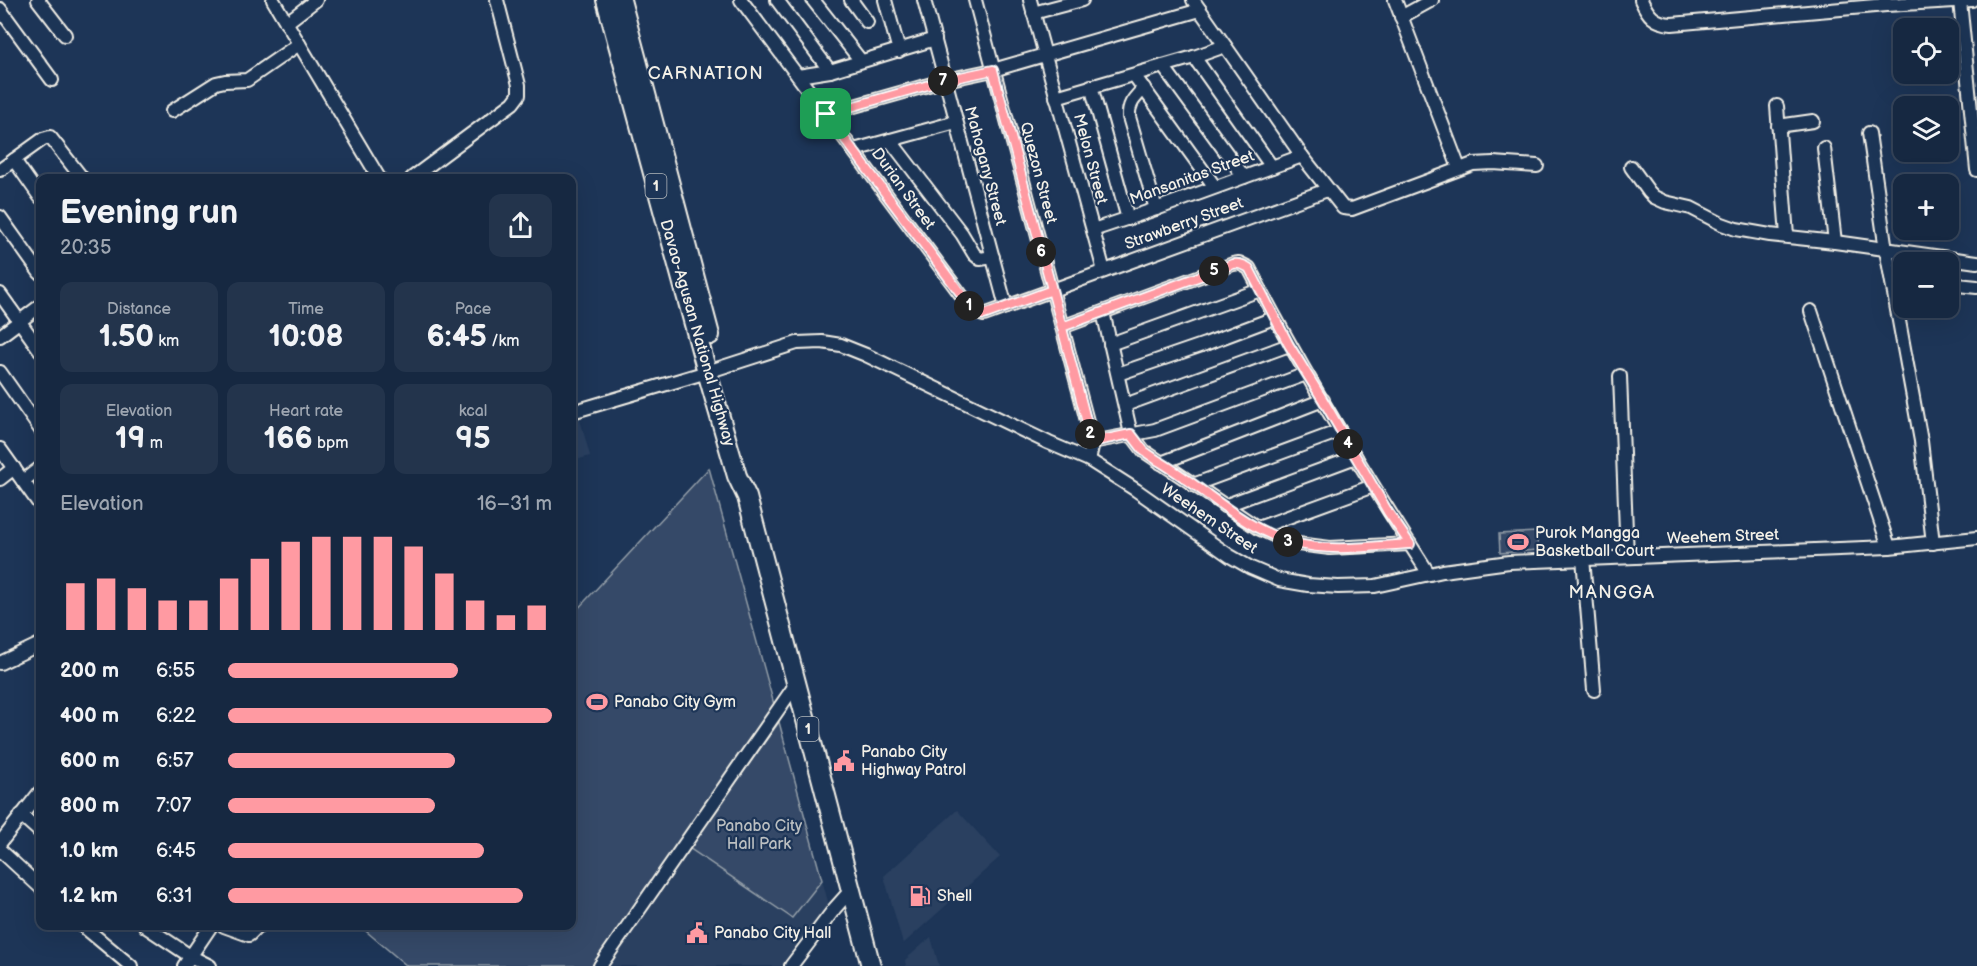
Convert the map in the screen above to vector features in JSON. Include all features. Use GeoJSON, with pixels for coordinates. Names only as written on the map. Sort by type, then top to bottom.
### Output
{"type":"FeatureCollection","features":[{"type":"Feature","properties":{"kind":"highway","name":"Davao-Agusan National Highway"},"geometry":{"type":"LineString","coordinates":[[606,0],[622,31],[713,370],[737,476],[745,491],[871,966]]}},
{"type":"Feature","properties":{"kind":"highway","name":"Davao-Agusan National Highway"},"geometry":{"type":"LineString","coordinates":[[621,0],[622,31]]}},
{"type":"Feature","properties":{"kind":"street"},"geometry":{"type":"LineString","coordinates":[[38,0],[65,35]]}},
{"type":"Feature","properties":{"kind":"street"},"geometry":{"type":"LineString","coordinates":[[273,0],[377,174]]}},
{"type":"Feature","properties":{"kind":"street"},"geometry":{"type":"LineString","coordinates":[[286,23],[316,0]]}},
{"type":"Feature","properties":{"kind":"street"},"geometry":{"type":"LineString","coordinates":[[417,174],[513,104],[519,95],[519,85],[497,0]]}},
{"type":"Feature","properties":{"kind":"street"},"geometry":{"type":"LineString","coordinates":[[777,0],[830,71]]}},
{"type":"Feature","properties":{"kind":"street"},"geometry":{"type":"LineString","coordinates":[[813,0],[861,62]]}},
{"type":"Feature","properties":{"kind":"street"},"geometry":{"type":"LineString","coordinates":[[851,0],[867,21]]}},
{"type":"Feature","properties":{"kind":"street"},"geometry":{"type":"LineString","coordinates":[[885,0],[899,51]]}},
{"type":"Feature","properties":{"kind":"street","name":"Mahogany Street"},"geometry":{"type":"LineString","coordinates":[[924,0],[1006,307]]}},
{"type":"Feature","properties":{"kind":"street","name":"Quezon Street"},"geometry":{"type":"LineString","coordinates":[[975,0],[1092,442],[1089,460]]}},
{"type":"Feature","properties":{"kind":"street","name":"Melon Street"},"geometry":{"type":"LineString","coordinates":[[1030,0],[1104,271]]}},
{"type":"Feature","properties":{"kind":"street"},"geometry":{"type":"LineString","coordinates":[[1033,13],[1065,2],[1082,0]]}},
{"type":"Feature","properties":{"kind":"street"},"geometry":{"type":"LineString","coordinates":[[1395,0],[1459,168]]}},
{"type":"Feature","properties":{"kind":"street"},"geometry":{"type":"LineString","coordinates":[[1401,17],[1432,0]]}},
{"type":"Feature","properties":{"kind":"street"},"geometry":{"type":"LineString","coordinates":[[1641,0],[1653,20],[1672,24],[1886,3],[1966,1],[1977,170]]}},
{"type":"Feature","properties":{"kind":"street","name":"Durian Street"},"geometry":{"type":"LineString","coordinates":[[743,1],[974,312]]}},
{"type":"Feature","properties":{"kind":"street"},"geometry":{"type":"LineString","coordinates":[[826,114],[1045,55],[1196,5],[1302,156],[1343,208],[1352,208],[1473,164],[1537,166]]}},
{"type":"Feature","properties":{"kind":"street"},"geometry":{"type":"LineString","coordinates":[[0,9],[52,80]]}},
{"type":"Feature","properties":{"kind":"street"},"geometry":{"type":"LineString","coordinates":[[798,76],[830,71],[935,39]]}},
{"type":"Feature","properties":{"kind":"street"},"geometry":{"type":"LineString","coordinates":[[172,111],[216,83],[247,80],[298,44]]}},
{"type":"Feature","properties":{"kind":"street"},"geometry":{"type":"LineString","coordinates":[[1056,97],[1225,46]]}},
{"type":"Feature","properties":{"kind":"street"},"geometry":{"type":"LineString","coordinates":[[1194,57],[1272,166]]}},
{"type":"Feature","properties":{"kind":"street"},"geometry":{"type":"LineString","coordinates":[[1163,66],[1244,177]]}},
{"type":"Feature","properties":{"kind":"street"},"geometry":{"type":"LineString","coordinates":[[1134,75],[1215,187]]}},
{"type":"Feature","properties":{"kind":"street"},"geometry":{"type":"LineString","coordinates":[[1092,86],[1128,219]]}},
{"type":"Feature","properties":{"kind":"street"},"geometry":{"type":"LineString","coordinates":[[1144,88],[1131,102],[1129,117],[1156,209]]}},
{"type":"Feature","properties":{"kind":"street"},"geometry":{"type":"LineString","coordinates":[[1776,106],[1787,237]]}},
{"type":"Feature","properties":{"kind":"street"},"geometry":{"type":"LineString","coordinates":[[1778,126],[1813,121]]}},
{"type":"Feature","properties":{"kind":"street"},"geometry":{"type":"LineString","coordinates":[[854,150],[956,122]]}},
{"type":"Feature","properties":{"kind":"street"},"geometry":{"type":"LineString","coordinates":[[1869,133],[1886,250],[1893,273]]}},
{"type":"Feature","properties":{"kind":"street"},"geometry":{"type":"LineString","coordinates":[[0,170],[43,139],[50,137],[79,174]]}},
{"type":"Feature","properties":{"kind":"street"},"geometry":{"type":"LineString","coordinates":[[891,140],[962,234],[974,254],[981,259],[993,257]]}},
{"type":"Feature","properties":{"kind":"street"},"geometry":{"type":"LineString","coordinates":[[1824,148],[1835,242]]}},
{"type":"Feature","properties":{"kind":"street","name":"Mansanitas Street"},"geometry":{"type":"LineString","coordinates":[[1093,230],[1302,156]]}},
{"type":"Feature","properties":{"kind":"street"},"geometry":{"type":"LineString","coordinates":[[14,160],[36,191]]}},
{"type":"Feature","properties":{"kind":"street"},"geometry":{"type":"LineString","coordinates":[[1631,167],[1649,192],[1665,202],[1691,208],[1736,229],[1977,262]]}},
{"type":"Feature","properties":{"kind":"street","name":"Strawberry Street"},"geometry":{"type":"LineString","coordinates":[[974,312],[984,315],[1327,189]]}},
{"type":"Feature","properties":{"kind":"street"},"geometry":{"type":"LineString","coordinates":[[0,217],[36,267]]}},
{"type":"Feature","properties":{"kind":"street"},"geometry":{"type":"LineString","coordinates":[[1062,327],[1239,263],[1249,268],[1306,374],[1388,512],[1429,574]]}},
{"type":"Feature","properties":{"kind":"street"},"geometry":{"type":"LineString","coordinates":[[1959,286],[1977,287]]}},
{"type":"Feature","properties":{"kind":"street"},"geometry":{"type":"LineString","coordinates":[[1110,344],[1260,290]]}},
{"type":"Feature","properties":{"kind":"street"},"geometry":{"type":"LineString","coordinates":[[0,294],[36,344]]}},
{"type":"Feature","properties":{"kind":"street"},"geometry":{"type":"LineString","coordinates":[[0,336],[36,309]]}},
{"type":"Feature","properties":{"kind":"street"},"geometry":{"type":"LineString","coordinates":[[1811,311],[1889,548]]}},
{"type":"Feature","properties":{"kind":"street"},"geometry":{"type":"LineString","coordinates":[[1103,312],[1131,434],[1144,451],[1258,528],[1284,540],[1309,545],[1355,548],[1410,544]]}},
{"type":"Feature","properties":{"kind":"street"},"geometry":{"type":"LineString","coordinates":[[1118,374],[1274,318]]}},
{"type":"Feature","properties":{"kind":"street"},"geometry":{"type":"LineString","coordinates":[[1902,318],[1921,441],[1933,543]]}},
{"type":"Feature","properties":{"kind":"street","name":"Weehem Street"},"geometry":{"type":"LineString","coordinates":[[576,411],[797,343],[822,342],[841,345],[866,354],[915,380],[1089,460],[1230,556],[1279,580],[1308,585],[1355,588],[1375,586],[1429,574],[1509,562],[1889,548],[1977,538]]}},
{"type":"Feature","properties":{"kind":"street"},"geometry":{"type":"LineString","coordinates":[[1125,405],[1289,345]]}},
{"type":"Feature","properties":{"kind":"street"},"geometry":{"type":"LineString","coordinates":[[0,372],[36,423]]}},
{"type":"Feature","properties":{"kind":"street"},"geometry":{"type":"LineString","coordinates":[[1092,442],[1131,434],[1143,434],[1306,374]]}},
{"type":"Feature","properties":{"kind":"street"},"geometry":{"type":"LineString","coordinates":[[1620,376],[1627,557]]}},
{"type":"Feature","properties":{"kind":"street"},"geometry":{"type":"LineString","coordinates":[[1161,463],[1323,400]]}},
{"type":"Feature","properties":{"kind":"street"},"geometry":{"type":"LineString","coordinates":[[1193,485],[1340,430]]}},
{"type":"Feature","properties":{"kind":"street"},"geometry":{"type":"LineString","coordinates":[[0,449],[36,499]]}},
{"type":"Feature","properties":{"kind":"street"},"geometry":{"type":"LineString","coordinates":[[1224,506],[1356,457]]}},
{"type":"Feature","properties":{"kind":"street"},"geometry":{"type":"LineString","coordinates":[[0,479],[14,468]]}},
{"type":"Feature","properties":{"kind":"street"},"geometry":{"type":"LineString","coordinates":[[23,481],[36,471]]}},
{"type":"Feature","properties":{"kind":"street"},"geometry":{"type":"LineString","coordinates":[[1258,528],[1373,486]]}},
{"type":"Feature","properties":{"kind":"street"},"geometry":{"type":"LineString","coordinates":[[1583,558],[1594,690]]}},
{"type":"Feature","properties":{"kind":"street"},"geometry":{"type":"LineString","coordinates":[[0,663],[36,646]]}},
{"type":"Feature","properties":{"kind":"street"},"geometry":{"type":"LineString","coordinates":[[600,966],[796,684]]}},
{"type":"Feature","properties":{"kind":"street"},"geometry":{"type":"LineString","coordinates":[[0,843],[36,797]]}},
{"type":"Feature","properties":{"kind":"street"},"geometry":{"type":"LineString","coordinates":[[21,815],[36,828]]}},
{"type":"Feature","properties":{"kind":"street"},"geometry":{"type":"LineString","coordinates":[[0,850],[36,884]]}},
{"type":"Feature","properties":{"kind":"street"},"geometry":{"type":"LineString","coordinates":[[791,966],[852,889]]}},
{"type":"Feature","properties":{"kind":"street"},"geometry":{"type":"LineString","coordinates":[[88,930],[131,966]]}},
{"type":"Feature","properties":{"kind":"street"},"geometry":{"type":"LineString","coordinates":[[150,930],[187,961],[210,966]]}},
{"type":"Feature","properties":{"kind":"street"},"geometry":{"type":"LineString","coordinates":[[187,961],[208,930]]}},
{"type":"Feature","properties":{"kind":"street"},"geometry":{"type":"LineString","coordinates":[[235,930],[249,935],[254,930]]}},
{"type":"Feature","properties":{"kind":"shaded area"},"geometry":{"type":"Polygon","coordinates":[[[579,416],[590,456],[576,460],[576,417],[579,416]]]}},
{"type":"Feature","properties":{"kind":"shaded area"},"geometry":{"type":"Polygon","coordinates":[[[775,708],[833,920],[800,966],[594,966],[775,708]]]}},
{"type":"Feature","properties":{"kind":"shaded area"},"geometry":{"type":"Polygon","coordinates":[[[957,810],[1000,857],[903,944],[884,876],[957,810]]]}},
{"type":"Feature","properties":{"kind":"shaded area"},"geometry":{"type":"Polygon","coordinates":[[[931,937],[939,966],[906,966],[905,960],[931,937]]]}},
{"type":"Feature","properties":{"kind":"green space"},"geometry":{"type":"Polygon","coordinates":[[[709,468],[775,708],[594,966],[407,966],[365,930],[576,930],[576,611],[709,468]]]}},
{"type":"Feature","properties":{"kind":"green space","name":"Purok Mangga Basketball Court"},"geometry":{"type":"Polygon","coordinates":[[[1536,532],[1538,550],[1500,553],[1499,534],[1536,532]]]}},
{"type":"Feature","properties":{"kind":"green space","name":"Panabo City Hall Park"},"geometry":{"type":"Polygon","coordinates":[[[779,722],[822,880],[792,918],[689,848],[779,722]]]}},
{"type":"Feature","properties":{"kind":"place","name":"Purok Mangga Basketball Court"},"geometry":{"type":"Point","coordinates":[1518,542]}},
{"type":"Feature","properties":{"kind":"place","name":"Panabo City Gym"},"geometry":{"type":"Point","coordinates":[597,702]}},
{"type":"Feature","properties":{"kind":"place","name":"Panabo City Highway Patrol"},"geometry":{"type":"Point","coordinates":[844,761]}},
{"type":"Feature","properties":{"kind":"place","name":"Shell"},"geometry":{"type":"Point","coordinates":[920,896]}},
{"type":"Feature","properties":{"kind":"place","name":"Panabo City Hall"},"geometry":{"type":"Point","coordinates":[697,933]}},
{"type":"Feature","properties":{"kind":"district","name":"CARNATION"},"geometry":{"type":"Point","coordinates":[706,73]}},
{"type":"Feature","properties":{"kind":"district","name":"MANGGA"},"geometry":{"type":"Point","coordinates":[1612,592]}},
{"type":"Feature","properties":{"kind":"route"},"geometry":{"type":"LineString","coordinates":[[993,70],[1062,327],[1233,264],[1239,263],[1246,266],[1289,345],[1388,512],[1410,544],[1330,548],[1284,540],[1258,528],[1161,463],[1144,451],[1131,434],[1092,442],[1052,290],[984,315],[976,314],[826,114],[946,80],[993,70]]}}]}
